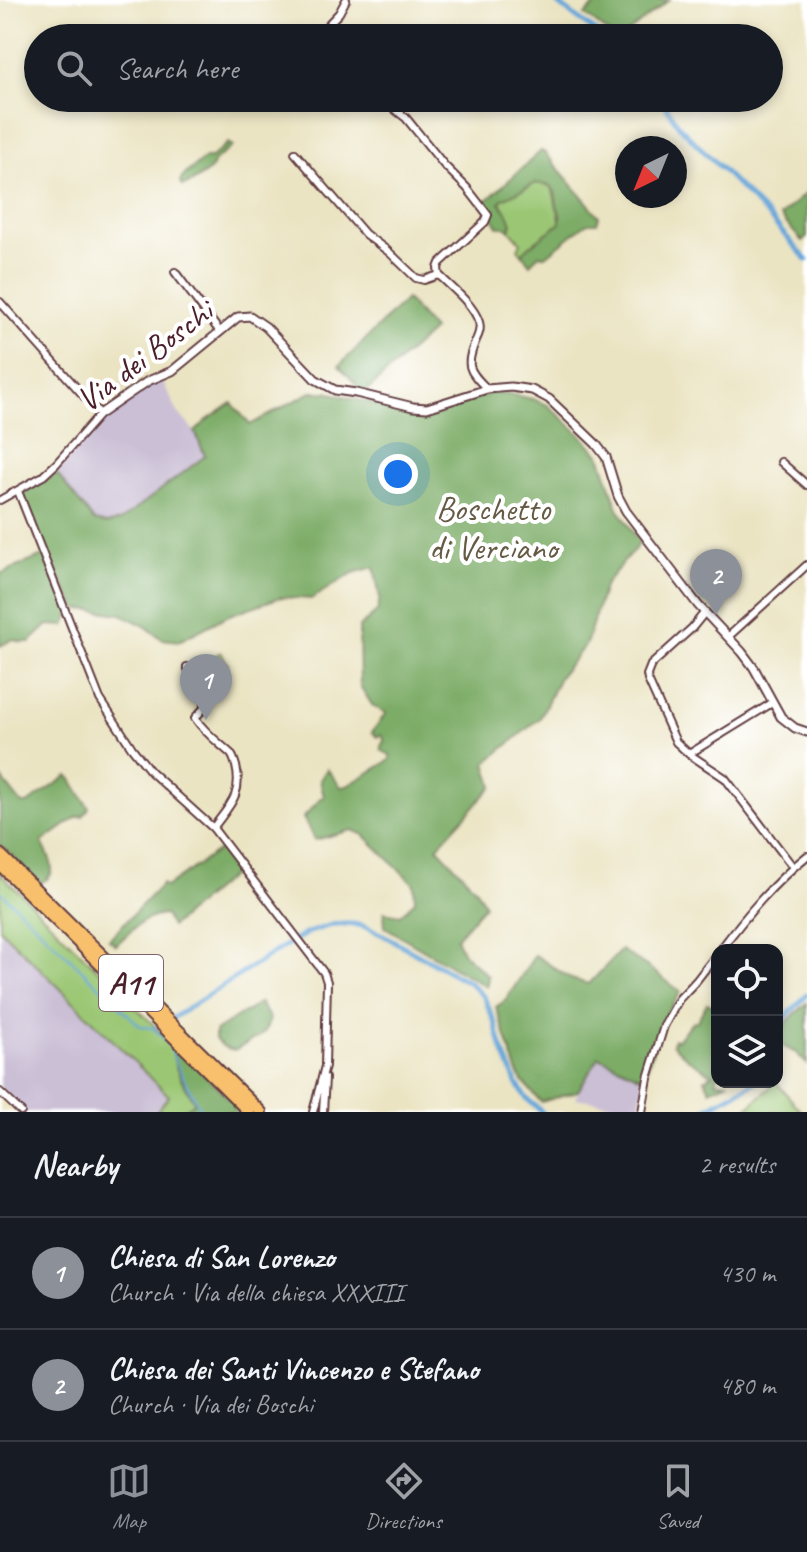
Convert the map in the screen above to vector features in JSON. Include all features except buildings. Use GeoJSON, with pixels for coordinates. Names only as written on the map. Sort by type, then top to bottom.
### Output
{"type":"FeatureCollection","features":[{"type":"Feature","properties":{"kind":"highway","name":"A11"},"geometry":{"type":"LineString","coordinates":[[0,854],[261,1112]]}},
{"type":"Feature","properties":{"kind":"highway","name":"A11"},"geometry":{"type":"LineString","coordinates":[[0,865],[249,1112]]}},
{"type":"Feature","properties":{"kind":"street"},"geometry":{"type":"LineString","coordinates":[[328,24],[346,0]]}},
{"type":"Feature","properties":{"kind":"street"},"geometry":{"type":"LineString","coordinates":[[398,112],[488,215],[485,222],[438,268],[439,275],[479,321],[480,328],[469,362],[472,372],[487,389]]}},
{"type":"Feature","properties":{"kind":"street"},"geometry":{"type":"LineString","coordinates":[[295,153],[365,234],[416,278],[424,280],[439,275]]}},
{"type":"Feature","properties":{"kind":"street"},"geometry":{"type":"LineString","coordinates":[[175,272],[220,332]]}},
{"type":"Feature","properties":{"kind":"street"},"geometry":{"type":"LineString","coordinates":[[0,302],[100,414]]}},
{"type":"Feature","properties":{"kind":"street","name":"Via dei Boschi"},"geometry":{"type":"LineString","coordinates":[[0,500],[43,476],[100,414],[148,381],[172,371],[238,317],[250,316],[266,327],[320,384],[335,390],[427,408],[487,389],[511,387],[532,390],[549,399],[579,425],[606,457],[626,511],[705,612],[753,666],[772,703],[788,724],[807,732]]}},
{"type":"Feature","properties":{"kind":"street"},"geometry":{"type":"LineString","coordinates":[[781,462],[807,485]]}},
{"type":"Feature","properties":{"kind":"street"},"geometry":{"type":"LineString","coordinates":[[18,491],[100,699],[151,772],[213,828],[324,973],[327,982],[323,1112]]}},
{"type":"Feature","properties":{"kind":"street"},"geometry":{"type":"LineString","coordinates":[[729,636],[807,565]]}},
{"type":"Feature","properties":{"kind":"street"},"geometry":{"type":"LineString","coordinates":[[705,612],[651,665],[648,680],[676,742],[725,778],[793,867]]}},
{"type":"Feature","properties":{"kind":"street"},"geometry":{"type":"LineString","coordinates":[[187,667],[207,705],[195,718],[202,729],[233,756],[238,775],[235,799],[213,828]]}},
{"type":"Feature","properties":{"kind":"street"},"geometry":{"type":"LineString","coordinates":[[689,754],[772,703]]}},
{"type":"Feature","properties":{"kind":"street"},"geometry":{"type":"LineString","coordinates":[[725,944],[768,891],[807,856]]}},
{"type":"Feature","properties":{"kind":"street"},"geometry":{"type":"LineString","coordinates":[[642,1112],[648,1078],[664,1026],[679,999],[711,962]]}},
{"type":"Feature","properties":{"kind":"street"},"geometry":{"type":"LineString","coordinates":[[313,1112],[325,1066]]}},
{"type":"Feature","properties":{"kind":"street"},"geometry":{"type":"LineString","coordinates":[[0,1092],[21,1112]]}},
{"type":"Feature","properties":{"kind":"shaded area"},"geometry":{"type":"Polygon","coordinates":[[[162,380],[177,411],[195,432],[205,456],[120,520],[107,524],[94,521],[57,474],[113,410],[149,385],[162,380]]]}},
{"type":"Feature","properties":{"kind":"shaded area"},"geometry":{"type":"Polygon","coordinates":[[[0,929],[169,1096],[156,1112],[25,1112],[0,1087],[0,929]]]}},
{"type":"Feature","properties":{"kind":"shaded area"},"geometry":{"type":"Polygon","coordinates":[[[599,1056],[644,1078],[639,1108],[575,1098],[599,1056]]]}},
{"type":"Feature","properties":{"kind":"green space"},"geometry":{"type":"Polygon","coordinates":[[[601,0],[669,0],[639,24],[597,24],[585,15],[601,0]]]}},
{"type":"Feature","properties":{"kind":"green space"},"geometry":{"type":"Polygon","coordinates":[[[228,143],[233,146],[214,161],[211,169],[182,186],[180,181],[183,176],[228,143]]]}},
{"type":"Feature","properties":{"kind":"green space"},"geometry":{"type":"Polygon","coordinates":[[[541,151],[599,216],[597,223],[583,226],[546,256],[539,255],[530,264],[522,254],[560,223],[555,192],[550,186],[536,183],[501,200],[510,219],[510,230],[499,227],[483,204],[541,151]]]}},
{"type":"Feature","properties":{"kind":"green space"},"geometry":{"type":"Polygon","coordinates":[[[536,183],[552,188],[560,223],[522,254],[518,249],[521,243],[510,230],[512,223],[500,200],[536,183]]]}},
{"type":"Feature","properties":{"kind":"green space"},"geometry":{"type":"Polygon","coordinates":[[[807,192],[807,237],[802,241],[780,216],[807,192]]]}},
{"type":"Feature","properties":{"kind":"green space"},"geometry":{"type":"Polygon","coordinates":[[[406,299],[433,330],[365,394],[357,389],[339,366],[406,299]]]}},
{"type":"Feature","properties":{"kind":"green space","name":"Boschetto di Verciano"},"geometry":{"type":"Polygon","coordinates":[[[311,392],[327,392],[428,415],[491,393],[533,399],[548,405],[600,455],[618,508],[640,543],[605,584],[586,644],[559,677],[540,718],[486,763],[493,786],[437,847],[475,888],[485,905],[456,938],[462,952],[488,976],[487,987],[385,927],[384,912],[400,915],[415,901],[414,884],[364,835],[352,830],[315,840],[303,818],[324,797],[320,780],[327,769],[341,787],[390,760],[390,755],[381,750],[383,736],[377,737],[372,732],[386,713],[372,705],[360,686],[359,627],[377,612],[380,598],[374,567],[353,573],[311,599],[281,597],[229,615],[179,641],[162,639],[121,614],[77,609],[47,554],[22,494],[57,474],[94,521],[107,524],[120,521],[205,456],[195,432],[232,403],[250,425],[311,392]]]}},
{"type":"Feature","properties":{"kind":"green space"},"geometry":{"type":"Polygon","coordinates":[[[45,555],[71,611],[65,626],[48,625],[30,642],[13,639],[0,646],[0,574],[45,555]]]}},
{"type":"Feature","properties":{"kind":"green space"},"geometry":{"type":"Polygon","coordinates":[[[221,652],[228,665],[199,682],[191,669],[221,652]]]}},
{"type":"Feature","properties":{"kind":"green space"},"geometry":{"type":"Polygon","coordinates":[[[0,776],[22,804],[27,804],[68,776],[89,808],[83,816],[42,842],[52,871],[46,880],[39,883],[0,844],[0,776]]]}},
{"type":"Feature","properties":{"kind":"green space"},"geometry":{"type":"Polygon","coordinates":[[[221,849],[232,864],[233,874],[171,927],[165,915],[157,916],[138,925],[116,945],[109,939],[162,884],[166,887],[221,849]]]}},
{"type":"Feature","properties":{"kind":"green space"},"geometry":{"type":"Polygon","coordinates":[[[0,873],[174,1045],[176,1067],[195,1103],[180,1112],[156,1112],[169,1096],[0,929],[0,873]]]}},
{"type":"Feature","properties":{"kind":"green space"},"geometry":{"type":"Polygon","coordinates":[[[621,950],[681,992],[663,1019],[644,1078],[599,1057],[578,1091],[541,1102],[517,1071],[496,1007],[506,1000],[535,955],[571,979],[589,984],[621,950]]]}},
{"type":"Feature","properties":{"kind":"green space"},"geometry":{"type":"Polygon","coordinates":[[[260,1003],[270,1019],[264,1033],[234,1051],[215,1039],[215,1031],[260,1003]]]}},
{"type":"Feature","properties":{"kind":"green space"},"geometry":{"type":"Polygon","coordinates":[[[707,1003],[711,1005],[711,1073],[689,1060],[672,1044],[692,1022],[697,1021],[707,1003]]]}},
{"type":"Feature","properties":{"kind":"green space"},"geometry":{"type":"Polygon","coordinates":[[[807,1003],[807,1064],[783,1046],[783,1028],[807,1003]]]}},
{"type":"Feature","properties":{"kind":"green space"},"geometry":{"type":"Polygon","coordinates":[[[174,1045],[243,1112],[180,1112],[195,1102],[176,1067],[174,1045]]]}},
{"type":"Feature","properties":{"kind":"green space"},"geometry":{"type":"Polygon","coordinates":[[[711,1075],[711,1088],[715,1088],[710,1090],[705,1079],[711,1075]]]}},
{"type":"Feature","properties":{"kind":"green space"},"geometry":{"type":"Polygon","coordinates":[[[769,1088],[781,1088],[802,1112],[743,1112],[769,1088]]]}},
{"type":"Feature","properties":{"kind":"waterway"},"geometry":{"type":"LineString","coordinates":[[553,0],[585,24]]}},
{"type":"Feature","properties":{"kind":"waterway"},"geometry":{"type":"LineString","coordinates":[[670,112],[679,126],[807,260]]}},
{"type":"Feature","properties":{"kind":"waterway"},"geometry":{"type":"LineString","coordinates":[[0,891],[140,1026],[156,1027]]}},
{"type":"Feature","properties":{"kind":"waterway"},"geometry":{"type":"LineString","coordinates":[[173,1018],[307,933],[334,924],[363,926],[470,983],[484,997],[516,1082],[526,1098],[542,1112]]}},
{"type":"Feature","properties":{"kind":"waterway"},"geometry":{"type":"LineString","coordinates":[[783,1020],[807,995]]}},
{"type":"Feature","properties":{"kind":"waterway"},"geometry":{"type":"LineString","coordinates":[[153,1028],[171,1047],[175,1062],[202,1112]]}},
{"type":"Feature","properties":{"kind":"waterway"},"geometry":{"type":"LineString","coordinates":[[700,1112],[744,1088]]}},
{"type":"Feature","properties":{"kind":"place","name":"Chiesa dei Santi Vincenzo e Stefano"},"geometry":{"type":"Point","coordinates":[716,615]}},
{"type":"Feature","properties":{"kind":"place","name":"Chiesa di San Lorenzo"},"geometry":{"type":"Point","coordinates":[206,720]}}]}
